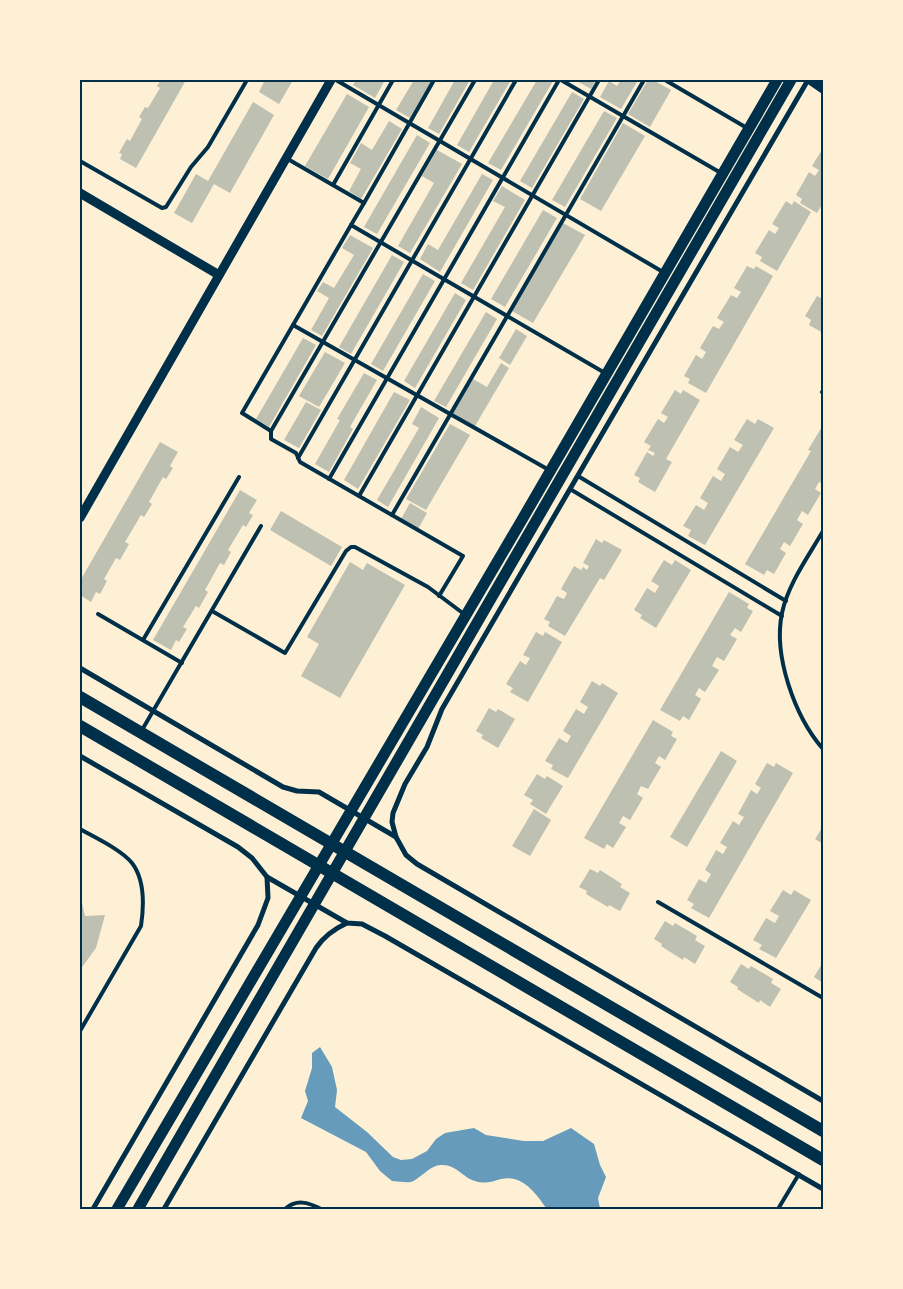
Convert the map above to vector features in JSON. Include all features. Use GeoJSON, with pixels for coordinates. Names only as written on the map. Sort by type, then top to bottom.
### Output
{"type":"FeatureCollection","features":[{"type":"Feature","properties":{"kind":"highway"},"geometry":{"type":"LineString","coordinates":[[80,697],[823,1131]]}},
{"type":"Feature","properties":{"kind":"highway"},"geometry":{"type":"LineString","coordinates":[[80,726],[823,1160]]}},
{"type":"Feature","properties":{"kind":"main road"},"geometry":{"type":"LineString","coordinates":[[117,1209],[551,471],[778,80]]}},
{"type":"Feature","properties":{"kind":"main road"},"geometry":{"type":"LineString","coordinates":[[138,1209],[791,80]]}},
{"type":"Feature","properties":{"kind":"street"},"geometry":{"type":"LineString","coordinates":[[80,518],[331,80]]}},
{"type":"Feature","properties":{"kind":"street"},"geometry":{"type":"LineString","coordinates":[[823,88],[809,80],[442,709],[428,747],[405,784],[392,813],[396,837],[406,855],[417,864],[823,1100]]}},
{"type":"Feature","properties":{"kind":"street"},"geometry":{"type":"LineString","coordinates":[[80,193],[219,274]]}},
{"type":"Feature","properties":{"kind":"street"},"geometry":{"type":"LineString","coordinates":[[80,668],[283,787],[297,791],[319,792],[396,837]]}},
{"type":"Feature","properties":{"kind":"street"},"geometry":{"type":"LineString","coordinates":[[80,756],[238,847],[252,858],[267,876],[347,923],[362,924],[385,936],[823,1189]]}},
{"type":"Feature","properties":{"kind":"street"},"geometry":{"type":"LineString","coordinates":[[93,1209],[258,926],[268,898],[267,876]]}},
{"type":"Feature","properties":{"kind":"street"},"geometry":{"type":"LineString","coordinates":[[164,1209],[316,948],[334,929],[347,923]]}},
{"type":"Feature","properties":{"kind":"lane"},"geometry":{"type":"LineString","coordinates":[[80,160],[162,208],[166,207],[191,167],[208,147],[247,80]]}},
{"type":"Feature","properties":{"kind":"lane"},"geometry":{"type":"LineString","coordinates":[[336,80],[665,274]]}},
{"type":"Feature","properties":{"kind":"lane"},"geometry":{"type":"LineString","coordinates":[[333,185],[393,80]]}},
{"type":"Feature","properties":{"kind":"lane"},"geometry":{"type":"LineString","coordinates":[[271,432],[242,413],[434,80]]}},
{"type":"Feature","properties":{"kind":"lane"},"geometry":{"type":"LineString","coordinates":[[439,596],[463,556],[300,462],[296,453],[271,439],[271,432],[475,80]]}},
{"type":"Feature","properties":{"kind":"lane"},"geometry":{"type":"LineString","coordinates":[[298,458],[516,80]]}},
{"type":"Feature","properties":{"kind":"lane"},"geometry":{"type":"LineString","coordinates":[[329,479],[560,80],[723,174]]}},
{"type":"Feature","properties":{"kind":"lane"},"geometry":{"type":"LineString","coordinates":[[359,496],[599,80]]}},
{"type":"Feature","properties":{"kind":"lane"},"geometry":{"type":"LineString","coordinates":[[392,515],[644,80]]}},
{"type":"Feature","properties":{"kind":"lane"},"geometry":{"type":"LineString","coordinates":[[665,80],[749,129]]}},
{"type":"Feature","properties":{"kind":"lane"},"geometry":{"type":"LineString","coordinates":[[286,158],[364,203]]}},
{"type":"Feature","properties":{"kind":"lane"},"geometry":{"type":"LineString","coordinates":[[351,225],[607,374]]}},
{"type":"Feature","properties":{"kind":"lane"},"geometry":{"type":"LineString","coordinates":[[293,326],[551,471]]}},
{"type":"Feature","properties":{"kind":"lane"},"geometry":{"type":"LineString","coordinates":[[578,476],[786,601]]}},
{"type":"Feature","properties":{"kind":"lane"},"geometry":{"type":"LineString","coordinates":[[144,640],[239,477]]}},
{"type":"Feature","properties":{"kind":"lane"},"geometry":{"type":"LineString","coordinates":[[570,489],[782,616]]}},
{"type":"Feature","properties":{"kind":"lane"},"geometry":{"type":"LineString","coordinates":[[141,732],[261,526]]}},
{"type":"Feature","properties":{"kind":"lane"},"geometry":{"type":"LineString","coordinates":[[823,531],[798,573],[786,601],[780,634],[783,667],[790,691],[810,731],[823,749]]}},
{"type":"Feature","properties":{"kind":"lane"},"geometry":{"type":"LineString","coordinates":[[212,611],[285,653],[346,551],[351,547],[356,547],[428,587],[466,616]]}},
{"type":"Feature","properties":{"kind":"lane"},"geometry":{"type":"LineString","coordinates":[[98,614],[182,663]]}},
{"type":"Feature","properties":{"kind":"lane"},"geometry":{"type":"LineString","coordinates":[[80,829],[113,848],[132,862],[140,881],[144,907],[141,926],[80,1031]]}},
{"type":"Feature","properties":{"kind":"lane"},"geometry":{"type":"LineString","coordinates":[[658,902],[823,998]]}},
{"type":"Feature","properties":{"kind":"lane"},"geometry":{"type":"LineString","coordinates":[[778,1209],[798,1174]]}},
{"type":"Feature","properties":{"kind":"lane"},"geometry":{"type":"LineString","coordinates":[[285,1209],[302,1201],[313,1204],[321,1209]]}},
{"type":"Feature","properties":{"kind":"water"},"geometry":{"type":"Polygon","coordinates":[[[320,1047],[332,1067],[337,1090],[335,1107],[367,1132],[393,1157],[401,1160],[412,1159],[427,1151],[436,1139],[445,1133],[474,1128],[486,1135],[524,1141],[543,1141],[571,1128],[594,1144],[600,1165],[606,1177],[598,1198],[600,1209],[547,1209],[528,1186],[516,1179],[509,1178],[478,1182],[446,1165],[433,1167],[411,1182],[392,1181],[380,1171],[366,1152],[301,1118],[308,1101],[305,1091],[312,1068],[312,1053],[320,1047]]]}},
{"type":"Feature","properties":{"kind":"building"},"geometry":{"type":"Polygon","coordinates":[[[161,80],[186,80],[136,168],[120,159],[122,154],[119,153],[127,139],[130,141],[142,119],[139,117],[145,107],[148,108],[160,88],[157,86],[161,80]]]}},
{"type":"Feature","properties":{"kind":"building"},"geometry":{"type":"Polygon","coordinates":[[[265,80],[293,80],[279,104],[259,92],[265,80]]]}},
{"type":"Feature","properties":{"kind":"building"},"geometry":{"type":"Polygon","coordinates":[[[356,80],[385,80],[375,98],[353,85],[356,80]]]}},
{"type":"Feature","properties":{"kind":"building"},"geometry":{"type":"Polygon","coordinates":[[[414,80],[432,80],[410,118],[396,110],[414,80]]]}},
{"type":"Feature","properties":{"kind":"building"},"geometry":{"type":"Polygon","coordinates":[[[455,80],[470,80],[439,134],[428,128],[455,80]]]}},
{"type":"Feature","properties":{"kind":"building"},"geometry":{"type":"Polygon","coordinates":[[[494,80],[511,80],[469,152],[457,145],[494,80]]]}},
{"type":"Feature","properties":{"kind":"building"},"geometry":{"type":"Polygon","coordinates":[[[537,80],[553,81],[501,170],[488,163],[537,80]]]}},
{"type":"Feature","properties":{"kind":"building"},"geometry":{"type":"Polygon","coordinates":[[[575,80],[596,80],[591,89],[575,80]]]}},
{"type":"Feature","properties":{"kind":"building"},"geometry":{"type":"Polygon","coordinates":[[[621,80],[638,80],[621,109],[600,97],[609,81],[617,86],[621,80]]]}},
{"type":"Feature","properties":{"kind":"building"},"geometry":{"type":"Polygon","coordinates":[[[648,80],[653,80],[671,90],[650,127],[628,114],[648,80]]]}},
{"type":"Feature","properties":{"kind":"building"},"geometry":{"type":"Polygon","coordinates":[[[572,92],[584,99],[532,188],[520,181],[572,92]]]}},
{"type":"Feature","properties":{"kind":"building"},"geometry":{"type":"Polygon","coordinates":[[[347,94],[369,107],[328,179],[305,166],[347,94]]]}},
{"type":"Feature","properties":{"kind":"building"},"geometry":{"type":"Polygon","coordinates":[[[253,102],[274,115],[230,193],[214,184],[192,223],[174,213],[196,174],[208,181],[253,102]]]}},
{"type":"Feature","properties":{"kind":"building"},"geometry":{"type":"Polygon","coordinates":[[[604,111],[617,118],[565,207],[552,200],[604,111]]]}},
{"type":"Feature","properties":{"kind":"building"},"geometry":{"type":"Polygon","coordinates":[[[389,121],[402,129],[361,199],[349,191],[361,169],[350,163],[361,143],[372,150],[389,121]]]}},
{"type":"Feature","properties":{"kind":"building"},"geometry":{"type":"Polygon","coordinates":[[[623,123],[645,136],[601,211],[580,199],[623,123]]]}},
{"type":"Feature","properties":{"kind":"building"},"geometry":{"type":"Polygon","coordinates":[[[417,135],[430,143],[377,234],[364,227],[417,135]]]}},
{"type":"Feature","properties":{"kind":"building"},"geometry":{"type":"Polygon","coordinates":[[[823,148],[823,203],[817,213],[800,203],[802,199],[796,195],[809,172],[815,176],[819,170],[812,166],[823,148]]]}},
{"type":"Feature","properties":{"kind":"building"},"geometry":{"type":"Polygon","coordinates":[[[437,150],[462,164],[410,253],[398,246],[434,183],[422,176],[437,150]]]}},
{"type":"Feature","properties":{"kind":"building"},"geometry":{"type":"Polygon","coordinates":[[[482,174],[493,180],[440,272],[420,259],[428,244],[438,250],[482,174]]]}},
{"type":"Feature","properties":{"kind":"building"},"geometry":{"type":"Polygon","coordinates":[[[502,186],[525,200],[473,290],[461,283],[505,207],[493,201],[502,186]]]}},
{"type":"Feature","properties":{"kind":"building"},"geometry":{"type":"Polygon","coordinates":[[[786,201],[792,205],[794,201],[811,212],[777,271],[760,261],[762,257],[755,253],[769,230],[775,234],[779,228],[772,224],[786,201]]]}},
{"type":"Feature","properties":{"kind":"building"},"geometry":{"type":"Polygon","coordinates":[[[543,210],[557,218],[505,307],[491,299],[543,210]]]}},
{"type":"Feature","properties":{"kind":"building"},"geometry":{"type":"Polygon","coordinates":[[[563,223],[585,235],[533,323],[512,311],[563,223]]]}},
{"type":"Feature","properties":{"kind":"building"},"geometry":{"type":"Polygon","coordinates":[[[350,235],[373,248],[322,336],[311,330],[329,298],[317,291],[323,282],[334,288],[354,255],[342,248],[350,235]]]}},
{"type":"Feature","properties":{"kind":"building"},"geometry":{"type":"Polygon","coordinates":[[[392,255],[404,262],[351,354],[339,347],[392,255]]]}},
{"type":"Feature","properties":{"kind":"building"},"geometry":{"type":"Polygon","coordinates":[[[747,266],[754,269],[756,266],[773,276],[706,393],[688,383],[690,379],[684,376],[696,355],[702,359],[706,352],[700,348],[713,326],[719,329],[724,322],[717,318],[731,295],[737,298],[741,292],[734,288],[747,266]]]}},
{"type":"Feature","properties":{"kind":"building"},"geometry":{"type":"Polygon","coordinates":[[[423,274],[435,281],[383,371],[371,364],[423,274]]]}},
{"type":"Feature","properties":{"kind":"building"},"geometry":{"type":"Polygon","coordinates":[[[455,293],[466,300],[415,388],[404,381],[455,293]]]}},
{"type":"Feature","properties":{"kind":"building"},"geometry":{"type":"Polygon","coordinates":[[[817,296],[823,299],[823,333],[809,325],[811,320],[805,316],[817,296]]]}},
{"type":"Feature","properties":{"kind":"building"},"geometry":{"type":"Polygon","coordinates":[[[486,312],[497,319],[446,407],[434,401],[486,312]]]}},
{"type":"Feature","properties":{"kind":"building"},"geometry":{"type":"Polygon","coordinates":[[[516,329],[527,336],[510,365],[499,358],[516,329]]]}},
{"type":"Feature","properties":{"kind":"building"},"geometry":{"type":"Polygon","coordinates":[[[303,338],[316,345],[269,427],[256,419],[303,338]]]}},
{"type":"Feature","properties":{"kind":"building"},"geometry":{"type":"Polygon","coordinates":[[[325,352],[345,363],[319,407],[299,396],[325,352]]]}},
{"type":"Feature","properties":{"kind":"building"},"geometry":{"type":"Polygon","coordinates":[[[501,363],[509,368],[475,426],[453,413],[473,379],[487,387],[501,363]]]}},
{"type":"Feature","properties":{"kind":"building"},"geometry":{"type":"Polygon","coordinates":[[[364,373],[377,380],[350,427],[353,429],[329,472],[315,464],[340,420],[337,419],[364,373]]]}},
{"type":"Feature","properties":{"kind":"building"},"geometry":{"type":"Polygon","coordinates":[[[675,390],[681,394],[683,390],[700,400],[666,459],[672,462],[655,492],[638,482],[640,478],[634,475],[647,452],[653,456],[655,453],[648,450],[651,446],[644,442],[658,419],[664,423],[668,417],[661,413],[675,390]]]}},
{"type":"Feature","properties":{"kind":"building"},"geometry":{"type":"Polygon","coordinates":[[[394,392],[410,400],[358,489],[344,480],[394,392]]]}},
{"type":"Feature","properties":{"kind":"building"},"geometry":{"type":"Polygon","coordinates":[[[306,402],[321,410],[299,448],[284,440],[306,402]]]}},
{"type":"Feature","properties":{"kind":"building"},"geometry":{"type":"Polygon","coordinates":[[[421,407],[439,418],[388,507],[377,500],[419,428],[412,424],[421,407]]]}},
{"type":"Feature","properties":{"kind":"building"},"geometry":{"type":"Polygon","coordinates":[[[747,419],[755,424],[758,419],[774,428],[705,545],[688,536],[691,530],[683,526],[696,505],[704,510],[708,503],[700,498],[713,476],[721,481],[725,474],[717,469],[730,447],[738,452],[743,445],[734,440],[747,419]]]}},
{"type":"Feature","properties":{"kind":"building"},"geometry":{"type":"Polygon","coordinates":[[[450,424],[470,435],[426,510],[406,499],[450,424]]]}},
{"type":"Feature","properties":{"kind":"building"},"geometry":{"type":"Polygon","coordinates":[[[823,425],[823,484],[819,482],[815,489],[821,493],[808,515],[802,511],[797,520],[803,524],[790,546],[784,542],[780,549],[786,553],[774,574],[767,570],[764,575],[745,564],[811,451],[808,450],[823,425]]]}},
{"type":"Feature","properties":{"kind":"building"},"geometry":{"type":"Polygon","coordinates":[[[160,442],[178,452],[170,466],[173,468],[166,479],[163,477],[149,502],[152,504],[144,517],[141,515],[125,542],[129,544],[120,560],[116,558],[104,579],[107,581],[100,594],[96,592],[91,602],[80,595],[80,581],[160,442]]]}},
{"type":"Feature","properties":{"kind":"building"},"geometry":{"type":"Polygon","coordinates":[[[240,490],[257,500],[249,513],[253,515],[246,527],[243,525],[228,550],[231,552],[224,565],[220,563],[205,590],[208,592],[199,608],[196,606],[183,627],[187,629],[179,642],[176,640],[171,650],[153,640],[240,490]]]}},
{"type":"Feature","properties":{"kind":"building"},"geometry":{"type":"Polygon","coordinates":[[[410,503],[427,513],[418,529],[401,519],[410,503]]]}},
{"type":"Feature","properties":{"kind":"building"},"geometry":{"type":"Polygon","coordinates":[[[281,511],[342,547],[331,566],[270,530],[281,511]]]}},
{"type":"Feature","properties":{"kind":"building"},"geometry":{"type":"Polygon","coordinates":[[[596,539],[602,543],[604,540],[622,550],[604,580],[600,578],[565,636],[548,626],[550,622],[544,619],[557,596],[564,599],[567,593],[561,589],[574,566],[581,570],[583,567],[587,570],[589,566],[583,563],[596,539]]]}},
{"type":"Feature","properties":{"kind":"building"},"geometry":{"type":"Polygon","coordinates":[[[664,560],[672,565],[675,560],[691,570],[656,628],[640,618],[642,615],[634,610],[647,588],[655,593],[659,586],[651,581],[664,560]]]}},
{"type":"Feature","properties":{"kind":"building"},"geometry":{"type":"Polygon","coordinates":[[[350,562],[363,570],[367,563],[405,585],[340,698],[301,676],[319,644],[307,637],[350,562]]]}},
{"type":"Feature","properties":{"kind":"building"},"geometry":{"type":"Polygon","coordinates":[[[729,592],[749,604],[747,608],[753,611],[741,632],[735,628],[730,635],[737,639],[724,661],[717,657],[712,666],[719,670],[705,692],[699,688],[695,695],[701,699],[689,720],[683,716],[680,721],[660,710],[729,592]]]}},
{"type":"Feature","properties":{"kind":"building"},"geometry":{"type":"Polygon","coordinates":[[[536,632],[543,636],[545,632],[562,642],[528,702],[510,692],[513,688],[506,684],[520,661],[526,665],[530,658],[523,655],[536,632]]]}},
{"type":"Feature","properties":{"kind":"building"},"geometry":{"type":"Polygon","coordinates":[[[592,681],[600,686],[602,683],[618,693],[568,778],[551,769],[553,765],[545,761],[559,738],[567,743],[571,736],[563,731],[576,709],[584,714],[588,707],[580,702],[592,681]]]}},
{"type":"Feature","properties":{"kind":"building"},"geometry":{"type":"Polygon","coordinates":[[[489,708],[496,712],[498,709],[515,719],[498,748],[481,738],[483,735],[476,731],[489,708]]]}},
{"type":"Feature","properties":{"kind":"building"},"geometry":{"type":"Polygon","coordinates":[[[653,720],[673,732],[671,736],[677,739],[665,760],[659,756],[655,763],[661,767],[648,789],[641,786],[637,794],[643,798],[630,820],[623,816],[619,823],[626,827],[613,848],[607,844],[604,849],[584,838],[653,720]]]}},
{"type":"Feature","properties":{"kind":"building"},"geometry":{"type":"Polygon","coordinates":[[[721,751],[737,761],[687,847],[670,837],[721,751]]]}},
{"type":"Feature","properties":{"kind":"building"},"geometry":{"type":"Polygon","coordinates":[[[767,763],[774,767],[776,763],[793,773],[709,918],[691,908],[694,904],[687,900],[699,879],[706,883],[711,874],[705,870],[716,850],[723,854],[727,847],[720,843],[733,821],[739,825],[744,817],[738,814],[751,790],[757,794],[761,788],[755,784],[767,763]]]}},
{"type":"Feature","properties":{"kind":"building"},"geometry":{"type":"Polygon","coordinates":[[[537,774],[545,779],[547,776],[563,786],[546,814],[530,804],[533,800],[524,795],[537,774]]]}},
{"type":"Feature","properties":{"kind":"building"},"geometry":{"type":"Polygon","coordinates":[[[534,809],[551,820],[530,856],[512,846],[534,809]]]}},
{"type":"Feature","properties":{"kind":"building"},"geometry":{"type":"Polygon","coordinates":[[[823,826],[823,844],[815,839],[823,826]]]}},
{"type":"Feature","properties":{"kind":"building"},"geometry":{"type":"Polygon","coordinates":[[[590,869],[598,873],[600,870],[622,884],[620,887],[630,893],[620,911],[609,905],[608,907],[586,894],[587,891],[579,887],[590,869]]]}},
{"type":"Feature","properties":{"kind":"building"},"geometry":{"type":"Polygon","coordinates":[[[783,890],[791,895],[794,890],[811,900],[776,958],[759,949],[762,945],[753,940],[766,918],[775,923],[779,916],[770,911],[783,890]]]}},
{"type":"Feature","properties":{"kind":"building"},"geometry":{"type":"Polygon","coordinates":[[[80,894],[85,916],[105,915],[96,948],[80,970],[80,894]]]}},
{"type":"Feature","properties":{"kind":"building"},"geometry":{"type":"Polygon","coordinates":[[[665,921],[673,926],[675,923],[697,936],[695,940],[705,946],[695,964],[684,957],[683,960],[661,946],[662,944],[654,939],[665,921]]]}},
{"type":"Feature","properties":{"kind":"building"},"geometry":{"type":"Polygon","coordinates":[[[823,962],[823,983],[814,977],[823,962]]]}},
{"type":"Feature","properties":{"kind":"building"},"geometry":{"type":"Polygon","coordinates":[[[741,964],[749,969],[751,966],[773,979],[771,983],[781,989],[770,1007],[760,1000],[759,1003],[737,989],[738,987],[730,982],[741,964]]]}}]}
